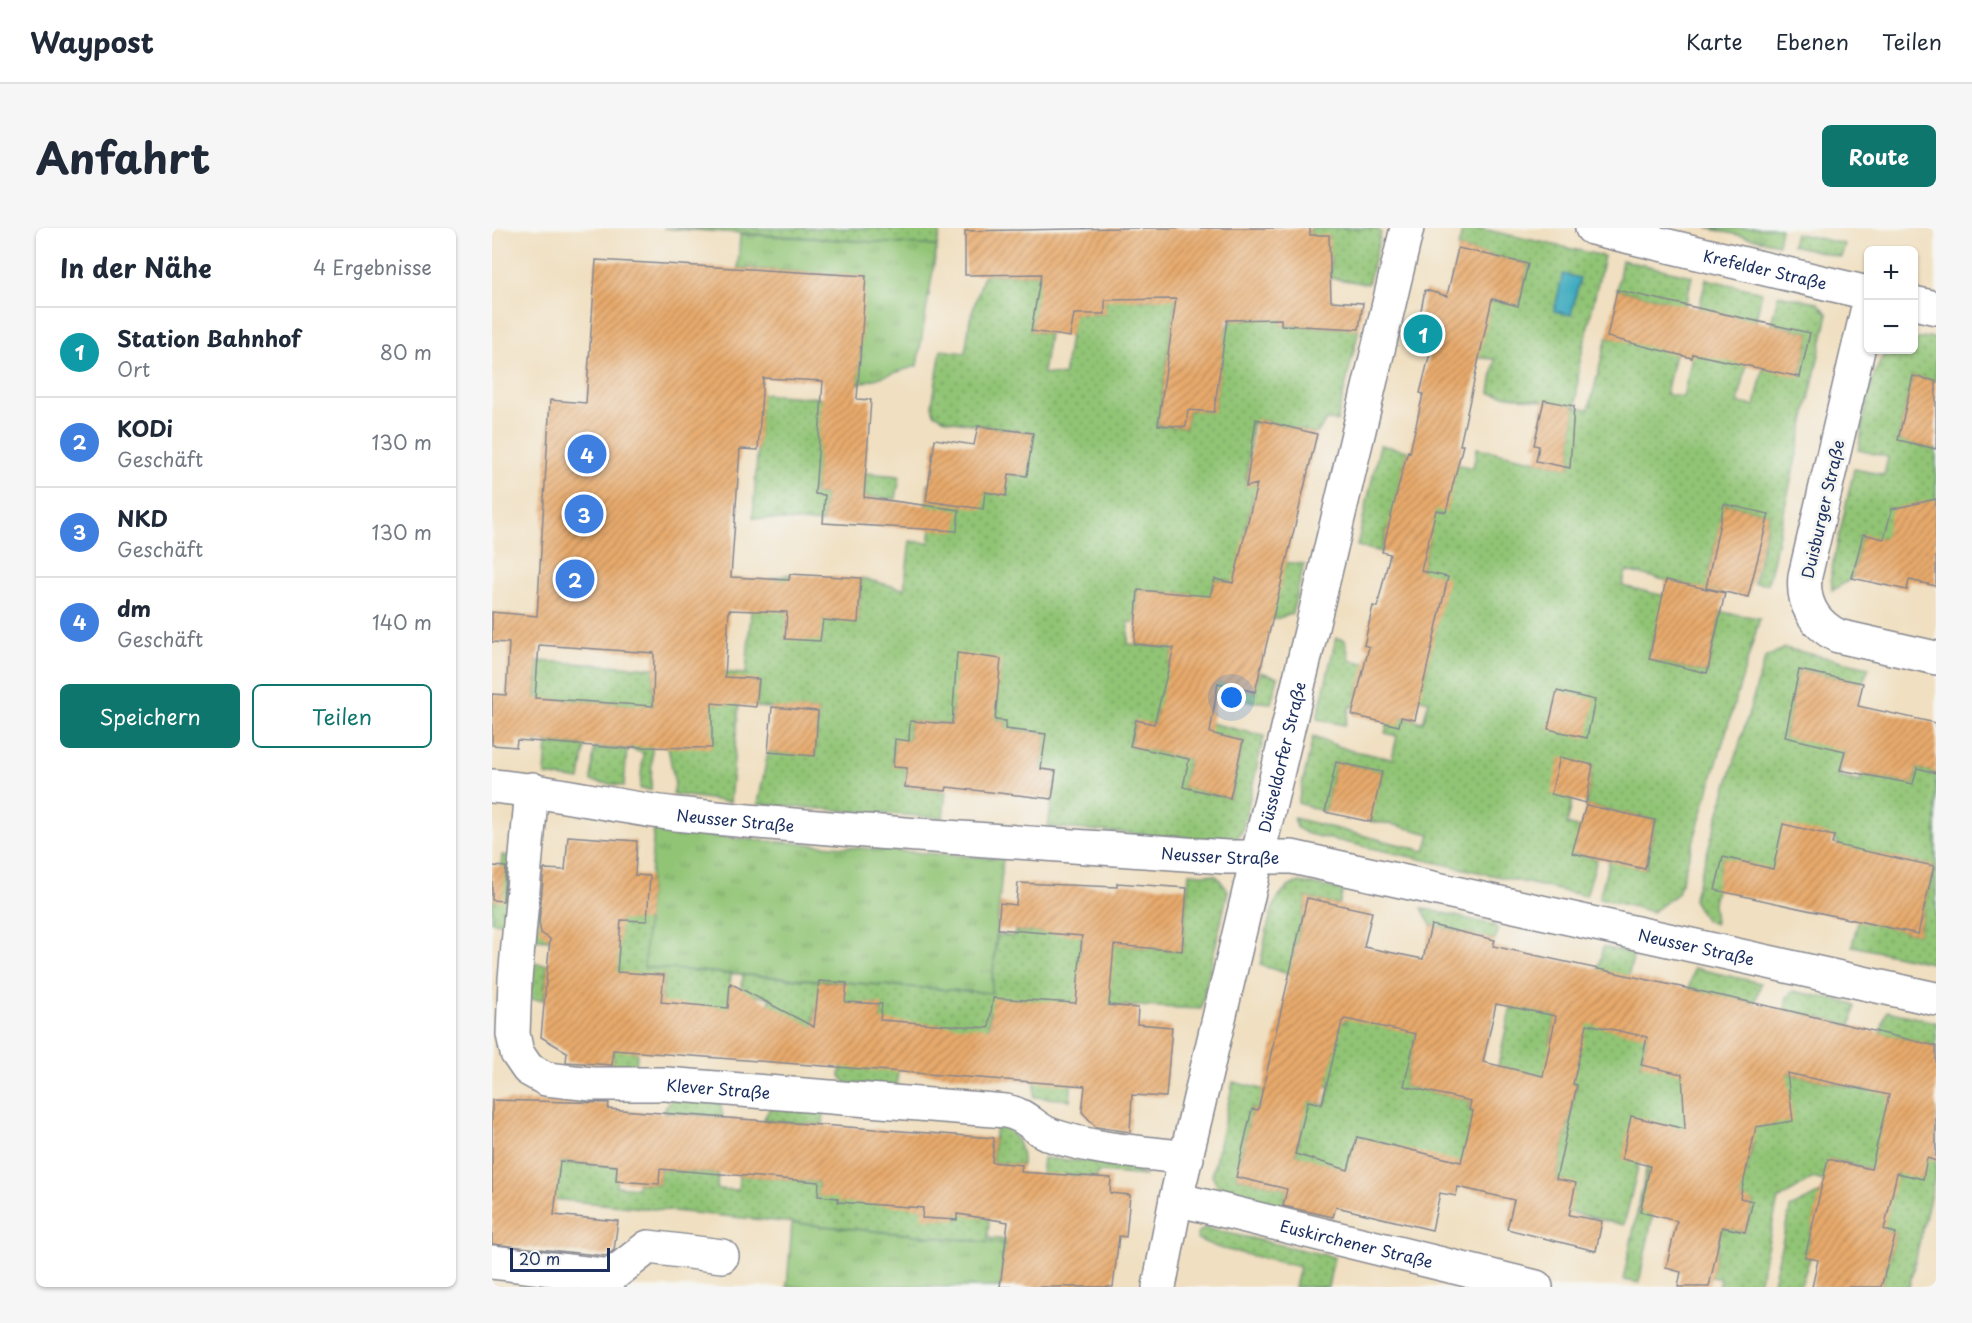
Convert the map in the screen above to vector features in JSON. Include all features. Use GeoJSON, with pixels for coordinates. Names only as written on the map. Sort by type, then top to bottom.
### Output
{"type":"FeatureCollection","features":[{"type":"Feature","properties":{"kind":"street","name":"Düsseldorfer Straße"},"geometry":{"type":"LineString","coordinates":[[1159,1287],[1176,1200],[1407,228]]}},
{"type":"Feature","properties":{"kind":"street","name":"Krefelder Straße"},"geometry":{"type":"LineString","coordinates":[[1592,228],[1864,292]]}},
{"type":"Feature","properties":{"kind":"street"},"geometry":{"type":"LineString","coordinates":[[1918,304],[1936,308]]}},
{"type":"Feature","properties":{"kind":"street","name":"Duisburger Straße"},"geometry":{"type":"LineString","coordinates":[[1864,328],[1805,576],[1805,597],[1820,624],[1838,636],[1936,658]]}},
{"type":"Feature","properties":{"kind":"street","name":"Neusser Straße"},"geometry":{"type":"LineString","coordinates":[[492,786],[532,789],[673,814],[1258,858],[1292,857],[1321,861],[1936,999]]}},
{"type":"Feature","properties":{"kind":"street","name":"Klever Straße"},"geometry":{"type":"LineString","coordinates":[[532,789],[515,979],[513,1034],[517,1053],[528,1069],[537,1075],[592,1084],[666,1084],[1006,1111],[1027,1117],[1041,1131],[1065,1140],[1109,1149],[1187,1158]]}},
{"type":"Feature","properties":{"kind":"street","name":"Euskirchener Straße"},"geometry":{"type":"LineString","coordinates":[[1176,1200],[1536,1287]]}},
{"type":"Feature","properties":{"kind":"street"},"geometry":{"type":"LineString","coordinates":[[492,1262],[612,1276],[648,1247],[722,1256]]}},
{"type":"Feature","properties":{"kind":"green space"},"geometry":{"type":"Polygon","coordinates":[[[663,228],[941,228],[937,246],[663,228]]]}},
{"type":"Feature","properties":{"kind":"green space"},"geometry":{"type":"Polygon","coordinates":[[[1310,228],[1376,228],[1381,233],[1368,284],[1331,278],[1331,258],[1310,235],[1310,228]]]}},
{"type":"Feature","properties":{"kind":"green space"},"geometry":{"type":"Polygon","coordinates":[[[1463,228],[1478,228],[1604,256],[1579,366],[1576,407],[1589,409],[1607,337],[1657,347],[1667,301],[1617,290],[1622,260],[1692,276],[1666,394],[1683,397],[1691,361],[1690,353],[1741,318],[1699,309],[1706,279],[1762,292],[1738,403],[1755,406],[1763,368],[1800,376],[1810,333],[1771,324],[1778,295],[1817,302],[1828,314],[1768,584],[1754,583],[1769,514],[1725,504],[1709,572],[1721,593],[1626,571],[1622,586],[1666,596],[1670,636],[1654,633],[1649,659],[1707,673],[1721,612],[1760,618],[1678,893],[1653,912],[1599,898],[1610,858],[1635,863],[1634,867],[1646,869],[1655,820],[1586,805],[1593,765],[1581,763],[1567,824],[1580,828],[1574,854],[1597,859],[1586,896],[1308,834],[1297,828],[1294,818],[1425,851],[1430,834],[1368,821],[1382,772],[1336,762],[1325,812],[1298,803],[1313,737],[1349,750],[1392,759],[1397,736],[1385,733],[1390,715],[1423,722],[1429,701],[1360,684],[1354,707],[1350,706],[1345,725],[1317,719],[1336,638],[1345,640],[1350,660],[1426,676],[1428,661],[1418,583],[1429,538],[1387,528],[1381,552],[1357,546],[1380,445],[1408,451],[1395,500],[1452,463],[1473,468],[1477,448],[1570,468],[1574,406],[1490,393],[1495,359],[1413,353],[1419,324],[1492,299],[1518,305],[1528,264],[1458,248],[1463,228]]]}},
{"type":"Feature","properties":{"kind":"green space"},"geometry":{"type":"Polygon","coordinates":[[[1707,228],[1781,228],[1778,244],[1707,228]]]}},
{"type":"Feature","properties":{"kind":"green space"},"geometry":{"type":"Polygon","coordinates":[[[1795,233],[1845,244],[1841,257],[1792,245],[1795,233]]]}},
{"type":"Feature","properties":{"kind":"green space"},"geometry":{"type":"Polygon","coordinates":[[[740,234],[937,246],[917,366],[858,384],[865,276],[738,268],[740,234]]]}},
{"type":"Feature","properties":{"kind":"green space"},"geometry":{"type":"Polygon","coordinates":[[[1043,274],[1031,331],[1049,334],[1043,373],[1064,376],[1071,329],[1070,314],[1105,314],[1105,292],[1141,300],[1176,297],[1158,425],[1186,427],[1188,410],[1214,411],[1225,330],[1233,320],[1249,320],[1248,287],[1280,310],[1281,325],[1359,329],[1337,421],[1326,420],[1317,434],[1261,420],[1260,424],[1252,423],[1246,486],[1256,484],[1271,487],[1253,497],[1244,537],[1251,539],[1253,560],[1304,564],[1292,614],[1272,620],[1234,583],[1215,579],[1209,602],[1188,594],[1138,590],[1135,622],[1129,622],[1128,644],[1174,648],[1168,671],[1255,692],[1260,672],[1278,677],[1271,703],[1205,698],[1180,716],[1157,711],[1154,724],[1135,721],[1130,746],[1189,759],[1183,787],[1230,798],[1243,741],[1196,730],[1198,720],[1264,736],[1242,832],[1233,841],[1048,827],[1056,772],[1041,769],[1046,734],[1005,729],[1006,721],[989,719],[953,706],[952,724],[910,721],[909,741],[895,740],[893,766],[907,768],[905,787],[946,791],[943,818],[758,804],[768,752],[815,755],[818,711],[756,707],[759,680],[739,705],[730,802],[673,794],[675,785],[668,747],[669,669],[746,674],[751,611],[770,579],[790,574],[786,638],[823,620],[858,622],[861,578],[904,589],[910,541],[929,543],[934,508],[926,506],[928,483],[1006,495],[1009,474],[1026,476],[1032,433],[947,420],[934,413],[932,406],[941,350],[965,353],[970,319],[984,275],[1043,274]]]}},
{"type":"Feature","properties":{"kind":"green space"},"geometry":{"type":"Polygon","coordinates":[[[1929,337],[1936,339],[1936,381],[1913,376],[1898,440],[1936,449],[1936,540],[1884,539],[1863,535],[1852,578],[1832,591],[1831,572],[1854,469],[1884,475],[1888,457],[1858,450],[1872,382],[1886,354],[1918,354],[1918,339],[1929,337]]]}},
{"type":"Feature","properties":{"kind":"green space"},"geometry":{"type":"Polygon","coordinates":[[[761,394],[823,398],[815,494],[825,495],[823,523],[753,518],[761,394]]]}},
{"type":"Feature","properties":{"kind":"green space"},"geometry":{"type":"Polygon","coordinates":[[[865,473],[900,476],[896,499],[864,497],[865,473]]]}},
{"type":"Feature","properties":{"kind":"green space"},"geometry":{"type":"Polygon","coordinates":[[[1784,648],[1869,667],[1863,683],[1799,670],[1785,737],[1847,742],[1839,777],[1860,782],[1862,775],[1913,784],[1917,768],[1936,773],[1936,964],[1852,946],[1858,920],[1918,934],[1934,866],[1873,853],[1845,856],[1834,836],[1772,876],[1751,864],[1723,858],[1713,903],[1715,924],[1705,920],[1693,900],[1765,658],[1784,648]]]}},
{"type":"Feature","properties":{"kind":"green space"},"geometry":{"type":"Polygon","coordinates":[[[538,661],[654,668],[651,790],[640,789],[643,753],[630,749],[633,705],[551,699],[547,743],[533,741],[538,661]]]}},
{"type":"Feature","properties":{"kind":"green space"},"geometry":{"type":"Polygon","coordinates":[[[547,743],[585,746],[580,780],[545,775],[547,743]]]}},
{"type":"Feature","properties":{"kind":"green space"},"geometry":{"type":"Polygon","coordinates":[[[594,748],[627,749],[624,786],[591,781],[594,748]]]}},
{"type":"Feature","properties":{"kind":"green space"},"geometry":{"type":"Polygon","coordinates":[[[654,827],[730,838],[1003,859],[991,993],[643,967],[654,827]]]}},
{"type":"Feature","properties":{"kind":"green space"},"geometry":{"type":"Polygon","coordinates":[[[502,855],[511,856],[507,923],[492,922],[492,900],[499,900],[502,855]]]}},
{"type":"Feature","properties":{"kind":"green space"},"geometry":{"type":"Polygon","coordinates":[[[1189,873],[1216,875],[1228,891],[1201,1009],[1092,1004],[1074,1056],[1070,1100],[1034,1097],[1035,1082],[992,1012],[990,1012],[986,1057],[898,1067],[897,1087],[846,1083],[840,1076],[841,1067],[880,1021],[882,1007],[877,1004],[858,1003],[846,1011],[815,1009],[813,1039],[791,1016],[769,1012],[770,997],[741,995],[743,975],[991,993],[997,935],[1014,936],[1015,931],[1082,934],[1080,961],[1114,945],[1182,951],[1189,873]]]}},
{"type":"Feature","properties":{"kind":"green space"},"geometry":{"type":"Polygon","coordinates":[[[1300,882],[1343,890],[1339,905],[1307,898],[1293,958],[1493,1019],[1484,1051],[1416,1036],[1404,1086],[1471,1101],[1469,1110],[1473,1111],[1475,1168],[1356,1173],[1295,1155],[1303,1120],[1252,1109],[1236,1177],[1287,1189],[1283,1206],[1221,1193],[1212,1176],[1233,1082],[1325,1105],[1330,1087],[1326,1085],[1341,1022],[1345,1022],[1348,1004],[1295,976],[1260,965],[1270,916],[1275,904],[1289,886],[1300,882]]]}},
{"type":"Feature","properties":{"kind":"green space"},"geometry":{"type":"Polygon","coordinates":[[[539,894],[647,921],[644,967],[731,974],[724,1057],[661,1003],[664,976],[638,1042],[636,1067],[612,1065],[617,1006],[595,943],[535,939],[539,894]]]}},
{"type":"Feature","properties":{"kind":"green space"},"geometry":{"type":"Polygon","coordinates":[[[1422,908],[1494,925],[1498,931],[1495,940],[1431,925],[1422,908]]]}},
{"type":"Feature","properties":{"kind":"green space"},"geometry":{"type":"Polygon","coordinates":[[[1603,947],[1634,954],[1628,977],[1598,970],[1603,947]]]}},
{"type":"Feature","properties":{"kind":"green space"},"geometry":{"type":"Polygon","coordinates":[[[532,963],[547,965],[544,1000],[529,999],[532,963]]]}},
{"type":"Feature","properties":{"kind":"green space"},"geometry":{"type":"Polygon","coordinates":[[[1694,968],[1761,983],[1755,1003],[1689,989],[1694,968]]]}},
{"type":"Feature","properties":{"kind":"green space"},"geometry":{"type":"Polygon","coordinates":[[[1793,991],[1851,1003],[1855,1007],[1851,1025],[1785,1010],[1787,997],[1793,991]]]}},
{"type":"Feature","properties":{"kind":"green space"},"geometry":{"type":"Polygon","coordinates":[[[1511,1006],[1556,1016],[1550,1043],[1587,1023],[1647,1036],[1641,1065],[1661,1045],[1868,1091],[1869,1087],[1936,1109],[1936,1172],[1909,1287],[1881,1287],[1896,1233],[1860,1225],[1897,1175],[1829,1159],[1824,1181],[1813,1178],[1778,1200],[1758,1287],[1719,1287],[1721,1279],[1711,1277],[1722,1227],[1745,1232],[1753,1202],[1717,1192],[1722,1168],[1746,1173],[1753,1143],[1685,1127],[1680,1148],[1644,1142],[1624,1225],[1569,1212],[1556,1179],[1577,1085],[1498,1066],[1511,1006]]]}},
{"type":"Feature","properties":{"kind":"green space"},"geometry":{"type":"Polygon","coordinates":[[[1887,1011],[1936,1022],[1936,1046],[1880,1033],[1887,1011]]]}},
{"type":"Feature","properties":{"kind":"green space"},"geometry":{"type":"Polygon","coordinates":[[[671,1099],[720,1103],[723,1117],[663,1112],[671,1099]]]}},
{"type":"Feature","properties":{"kind":"green space"},"geometry":{"type":"Polygon","coordinates":[[[771,1107],[824,1111],[823,1125],[763,1120],[771,1107]]]}},
{"type":"Feature","properties":{"kind":"green space"},"geometry":{"type":"Polygon","coordinates":[[[996,1124],[1013,1135],[1021,1151],[1022,1165],[992,1162],[996,1124]]]}},
{"type":"Feature","properties":{"kind":"green space"},"geometry":{"type":"Polygon","coordinates":[[[1650,1152],[1656,1200],[1639,1283],[1623,1280],[1650,1152]]]}},
{"type":"Feature","properties":{"kind":"green space"},"geometry":{"type":"Polygon","coordinates":[[[492,1157],[618,1166],[616,1186],[637,1188],[638,1183],[659,1184],[660,1169],[718,1174],[717,1189],[738,1190],[739,1175],[819,1182],[818,1196],[889,1186],[957,1220],[958,1207],[989,1219],[988,1238],[1035,1243],[1043,1158],[1121,1164],[1146,1176],[1098,1172],[1097,1177],[1066,1175],[1065,1191],[1037,1247],[492,1193],[492,1157]]]}},
{"type":"Feature","properties":{"kind":"green space"},"geometry":{"type":"Polygon","coordinates":[[[1821,1193],[1805,1256],[1810,1258],[1801,1285],[1772,1287],[1790,1208],[1821,1193]]]}},
{"type":"Feature","properties":{"kind":"green space"},"geometry":{"type":"Polygon","coordinates":[[[792,1223],[1005,1244],[1000,1287],[787,1287],[792,1223]]]}},
{"type":"Feature","properties":{"kind":"green space"},"geometry":{"type":"Polygon","coordinates":[[[1205,1228],[1334,1257],[1328,1287],[1295,1287],[1300,1267],[1219,1248],[1197,1239],[1198,1233],[1205,1228]]]}},
{"type":"Feature","properties":{"kind":"water"},"geometry":{"type":"Polygon","coordinates":[[[1563,274],[1580,278],[1571,315],[1554,311],[1563,274]]]}},
{"type":"Feature","properties":{"kind":"building"},"geometry":{"type":"Polygon","coordinates":[[[1310,228],[1310,235],[1329,235],[1331,301],[1363,303],[1359,329],[1281,325],[1281,319],[1227,320],[1214,412],[1188,410],[1186,427],[1158,425],[1176,299],[1105,300],[1105,314],[1074,314],[1070,337],[1031,331],[1041,274],[965,275],[965,231],[1310,228]]]}},
{"type":"Feature","properties":{"kind":"building"},"geometry":{"type":"Polygon","coordinates":[[[1458,248],[1528,264],[1518,306],[1492,299],[1460,445],[1463,445],[1446,512],[1436,510],[1421,571],[1448,577],[1415,720],[1401,717],[1399,726],[1352,715],[1369,647],[1364,645],[1373,606],[1377,607],[1390,554],[1382,552],[1402,472],[1408,451],[1410,452],[1423,394],[1420,393],[1432,345],[1415,341],[1425,290],[1447,296],[1458,248]]]}},
{"type":"Feature","properties":{"kind":"building"},"geometry":{"type":"Polygon","coordinates":[[[596,260],[866,276],[857,399],[871,400],[864,497],[959,510],[957,531],[823,523],[825,495],[815,494],[823,381],[763,378],[758,450],[740,449],[731,577],[789,580],[790,574],[861,578],[858,623],[823,620],[820,641],[785,639],[787,612],[729,610],[725,677],[759,679],[756,707],[712,703],[712,748],[630,747],[630,749],[517,740],[516,747],[492,745],[492,694],[506,695],[509,643],[492,642],[492,612],[537,616],[550,400],[586,403],[596,260]],[[539,645],[535,698],[653,706],[654,653],[539,645]]]}},
{"type":"Feature","properties":{"kind":"building"},"geometry":{"type":"Polygon","coordinates":[[[1617,290],[1810,333],[1800,377],[1693,354],[1692,358],[1607,337],[1617,290]]]}},
{"type":"Feature","properties":{"kind":"building"},"geometry":{"type":"Polygon","coordinates":[[[1913,376],[1936,381],[1936,449],[1898,440],[1913,376]]]}},
{"type":"Feature","properties":{"kind":"building"},"geometry":{"type":"Polygon","coordinates":[[[1544,400],[1574,406],[1570,468],[1536,461],[1539,446],[1534,445],[1544,400]]]}},
{"type":"Feature","properties":{"kind":"building"},"geometry":{"type":"Polygon","coordinates":[[[1256,419],[1317,434],[1255,692],[1218,683],[1210,733],[1243,741],[1230,798],[1183,787],[1189,759],[1130,746],[1136,720],[1154,724],[1174,648],[1134,644],[1138,590],[1210,596],[1215,579],[1233,583],[1257,484],[1246,487],[1256,419]]]}},
{"type":"Feature","properties":{"kind":"building"},"geometry":{"type":"Polygon","coordinates":[[[978,426],[1033,433],[1027,476],[1009,474],[1006,496],[985,492],[983,509],[926,501],[935,439],[974,445],[978,426]]]}},
{"type":"Feature","properties":{"kind":"building"},"geometry":{"type":"Polygon","coordinates":[[[1936,499],[1936,586],[1909,580],[1907,590],[1852,578],[1863,534],[1884,539],[1892,509],[1936,499]]]}},
{"type":"Feature","properties":{"kind":"building"},"geometry":{"type":"Polygon","coordinates":[[[1724,504],[1769,514],[1748,597],[1706,588],[1724,504]]]}},
{"type":"Feature","properties":{"kind":"building"},"geometry":{"type":"Polygon","coordinates":[[[1666,580],[1725,593],[1707,673],[1649,659],[1666,580]]]}},
{"type":"Feature","properties":{"kind":"building"},"geometry":{"type":"Polygon","coordinates":[[[957,653],[1001,659],[995,720],[1006,721],[1005,729],[1046,734],[1041,769],[1056,771],[1052,799],[947,787],[946,791],[905,787],[907,768],[893,767],[895,739],[909,741],[910,721],[952,724],[957,653]]]}},
{"type":"Feature","properties":{"kind":"building"},"geometry":{"type":"Polygon","coordinates":[[[1799,670],[1863,683],[1858,706],[1936,723],[1936,773],[1917,768],[1913,784],[1840,770],[1845,751],[1785,737],[1799,670]]]}},
{"type":"Feature","properties":{"kind":"building"},"geometry":{"type":"Polygon","coordinates":[[[1557,691],[1595,700],[1587,738],[1548,729],[1557,691]]]}},
{"type":"Feature","properties":{"kind":"building"},"geometry":{"type":"Polygon","coordinates":[[[772,707],[818,711],[815,756],[768,752],[772,707]]]}},
{"type":"Feature","properties":{"kind":"building"},"geometry":{"type":"Polygon","coordinates":[[[1560,757],[1593,765],[1586,803],[1551,794],[1560,757]]]}},
{"type":"Feature","properties":{"kind":"building"},"geometry":{"type":"Polygon","coordinates":[[[1336,762],[1382,772],[1371,822],[1325,812],[1336,762]]]}},
{"type":"Feature","properties":{"kind":"building"},"geometry":{"type":"Polygon","coordinates":[[[1586,805],[1655,820],[1645,869],[1572,853],[1586,805]]]}},
{"type":"Feature","properties":{"kind":"building"},"geometry":{"type":"Polygon","coordinates":[[[1783,824],[1834,836],[1832,844],[1934,866],[1918,934],[1715,890],[1723,857],[1773,869],[1783,824]]]}},
{"type":"Feature","properties":{"kind":"building"},"geometry":{"type":"Polygon","coordinates":[[[568,836],[637,841],[635,875],[650,876],[647,921],[621,920],[617,972],[664,975],[661,1002],[728,1008],[730,983],[814,1027],[819,981],[847,983],[845,1002],[882,1004],[880,1020],[989,1028],[993,998],[1076,1003],[1082,936],[998,929],[1000,903],[1016,905],[1018,883],[1117,887],[1117,883],[1187,888],[1182,951],[1114,945],[1109,1005],[1138,1008],[1137,1024],[1172,1027],[1166,1097],[1132,1095],[1130,1132],[1096,1127],[1082,1112],[1085,1086],[613,1050],[612,1065],[566,1062],[567,1052],[541,1037],[550,939],[541,933],[539,923],[544,869],[565,870],[568,836]]]}},
{"type":"Feature","properties":{"kind":"building"},"geometry":{"type":"Polygon","coordinates":[[[492,866],[506,867],[503,901],[492,900],[492,866]]]}},
{"type":"Feature","properties":{"kind":"building"},"geometry":{"type":"Polygon","coordinates":[[[1307,898],[1372,912],[1364,947],[1423,959],[1431,925],[1495,940],[1493,946],[1786,1010],[1936,1046],[1936,1161],[1927,1158],[1923,1179],[1897,1173],[1884,1230],[1896,1233],[1881,1287],[1812,1287],[1818,1260],[1805,1257],[1828,1159],[1871,1169],[1889,1095],[1787,1073],[1793,1121],[1756,1127],[1740,1198],[1753,1201],[1745,1232],[1722,1227],[1709,1287],[1678,1287],[1681,1272],[1666,1268],[1677,1221],[1640,1212],[1650,1166],[1622,1159],[1631,1116],[1685,1129],[1682,1074],[1641,1065],[1647,1037],[1587,1024],[1573,1084],[1577,1085],[1556,1179],[1576,1183],[1569,1215],[1602,1221],[1596,1251],[1507,1229],[1514,1200],[1458,1187],[1456,1196],[1440,1193],[1432,1230],[1336,1207],[1333,1217],[1283,1206],[1287,1189],[1236,1177],[1252,1109],[1258,1110],[1307,898]],[[1496,1004],[1483,1062],[1543,1076],[1556,1016],[1496,1004]],[[1345,1019],[1342,1022],[1322,1104],[1308,1101],[1295,1154],[1348,1170],[1357,1137],[1461,1162],[1473,1111],[1469,1110],[1471,1101],[1404,1086],[1416,1034],[1345,1019]]]}},
{"type":"Feature","properties":{"kind":"building"},"geometry":{"type":"Polygon","coordinates":[[[492,1100],[609,1103],[608,1109],[994,1138],[992,1162],[1022,1165],[1021,1172],[1111,1178],[1110,1193],[1130,1195],[1126,1237],[1119,1236],[1113,1287],[1000,1287],[1008,1222],[957,1214],[957,1220],[922,1218],[923,1208],[838,1202],[838,1198],[818,1196],[819,1182],[660,1169],[659,1184],[616,1181],[617,1166],[560,1161],[554,1215],[618,1221],[614,1250],[606,1256],[492,1244],[492,1100]]]}},
{"type":"Feature","properties":{"kind":"place","name":"Station Bahnhof"},"geometry":{"type":"Point","coordinates":[1423,334]}},
{"type":"Feature","properties":{"kind":"place","name":"dm"},"geometry":{"type":"Point","coordinates":[587,454]}},
{"type":"Feature","properties":{"kind":"place","name":"NKD"},"geometry":{"type":"Point","coordinates":[584,514]}},
{"type":"Feature","properties":{"kind":"place","name":"KODi"},"geometry":{"type":"Point","coordinates":[575,579]}}]}
